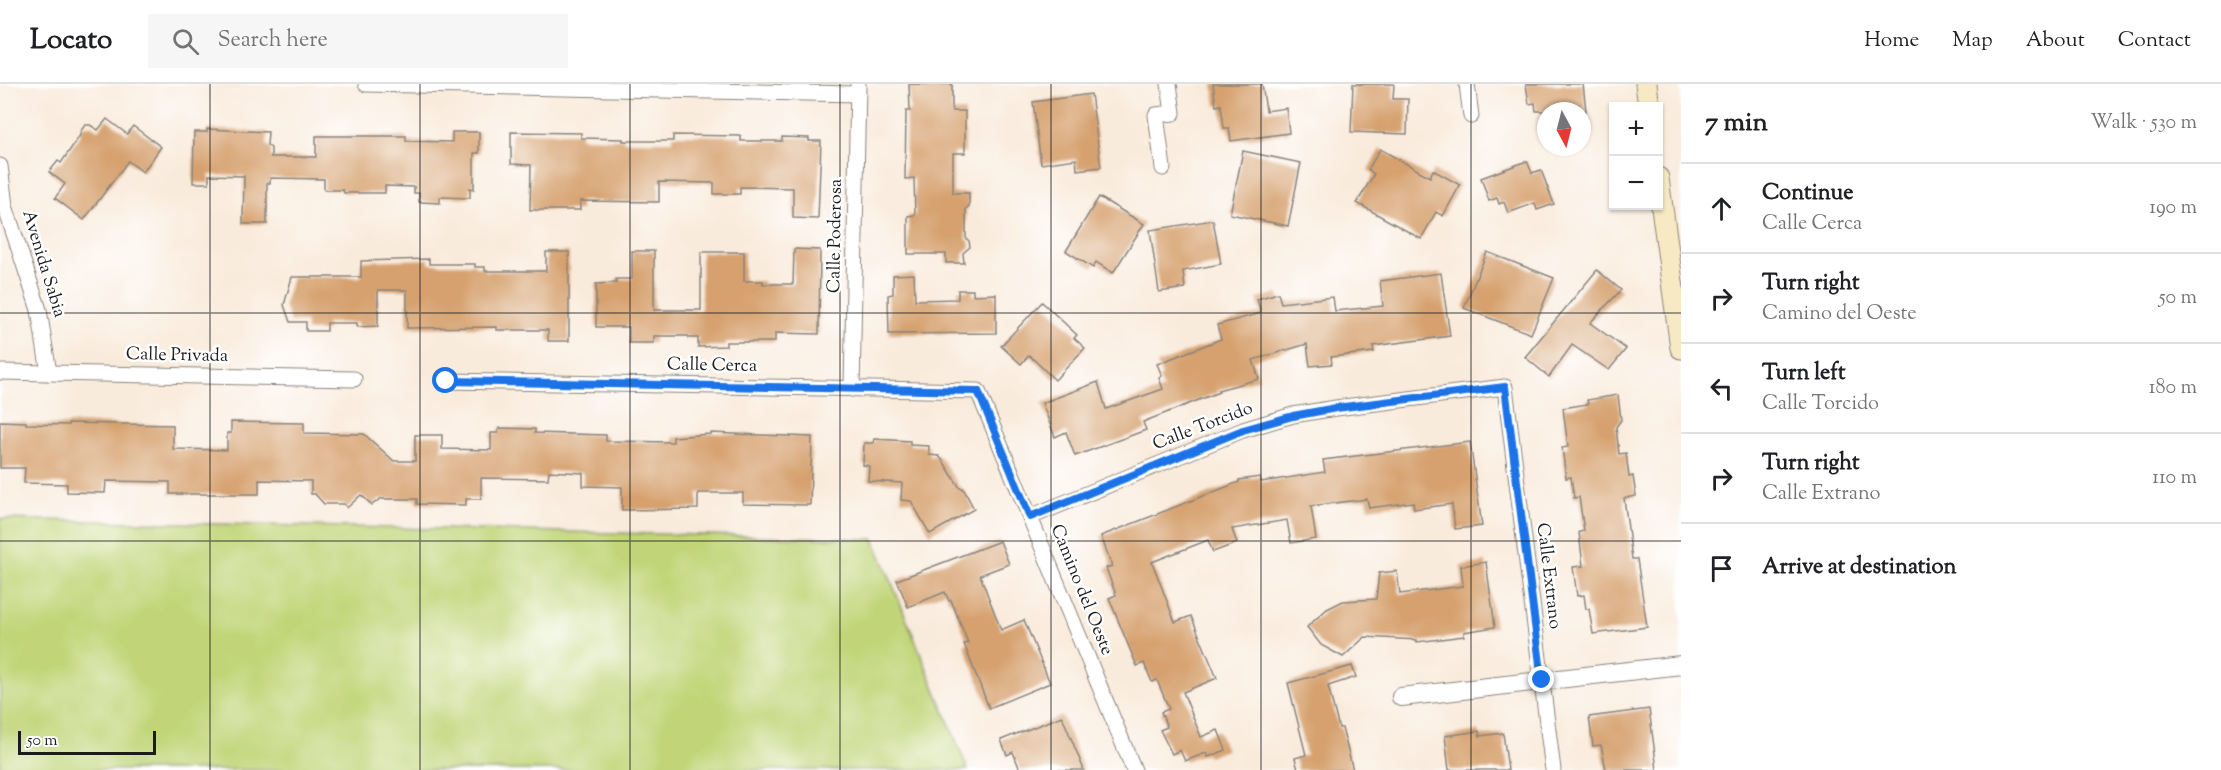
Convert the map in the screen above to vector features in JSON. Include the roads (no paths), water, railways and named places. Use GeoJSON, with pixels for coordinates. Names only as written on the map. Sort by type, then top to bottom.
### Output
{"type":"FeatureCollection","features":[{"type":"Feature","properties":{"kind":"main road"},"geometry":{"type":"LineString","coordinates":[[1646,84],[1648,102]]}},
{"type":"Feature","properties":{"kind":"main road"},"geometry":{"type":"LineString","coordinates":[[1663,209],[1681,348]]}},
{"type":"Feature","properties":{"kind":"street"},"geometry":{"type":"LineString","coordinates":[[366,84],[858,89]]}},
{"type":"Feature","properties":{"kind":"street"},"geometry":{"type":"LineString","coordinates":[[1163,168],[1156,115],[1173,113],[1169,84]]}},
{"type":"Feature","properties":{"kind":"street"},"geometry":{"type":"LineString","coordinates":[[1467,84],[1471,117]]}},
{"type":"Feature","properties":{"kind":"street","name":"Calle Poderosa"},"geometry":{"type":"LineString","coordinates":[[852,389],[858,89]]}},
{"type":"Feature","properties":{"kind":"street","name":"Avenida Sabia"},"geometry":{"type":"LineString","coordinates":[[0,166],[5,206],[39,310],[50,373]]}},
{"type":"Feature","properties":{"kind":"street","name":"Calle Privada"},"geometry":{"type":"LineString","coordinates":[[0,372],[354,379]]}},
{"type":"Feature","properties":{"kind":"street","name":"Calle Cerca"},"geometry":{"type":"LineString","coordinates":[[446,381],[978,391]]}},
{"type":"Feature","properties":{"kind":"street","name":"Calle Torcido"},"geometry":{"type":"LineString","coordinates":[[1030,517],[1243,430],[1293,416],[1336,408],[1505,387]]}},
{"type":"Feature","properties":{"kind":"street","name":"Calle Extrano"},"geometry":{"type":"LineString","coordinates":[[1505,387],[1553,770]]}},
{"type":"Feature","properties":{"kind":"street","name":"Camino del Oeste"},"geometry":{"type":"LineString","coordinates":[[978,391],[1134,770]]}},
{"type":"Feature","properties":{"kind":"street"},"geometry":{"type":"LineString","coordinates":[[1401,697],[1681,665]]}}]}
